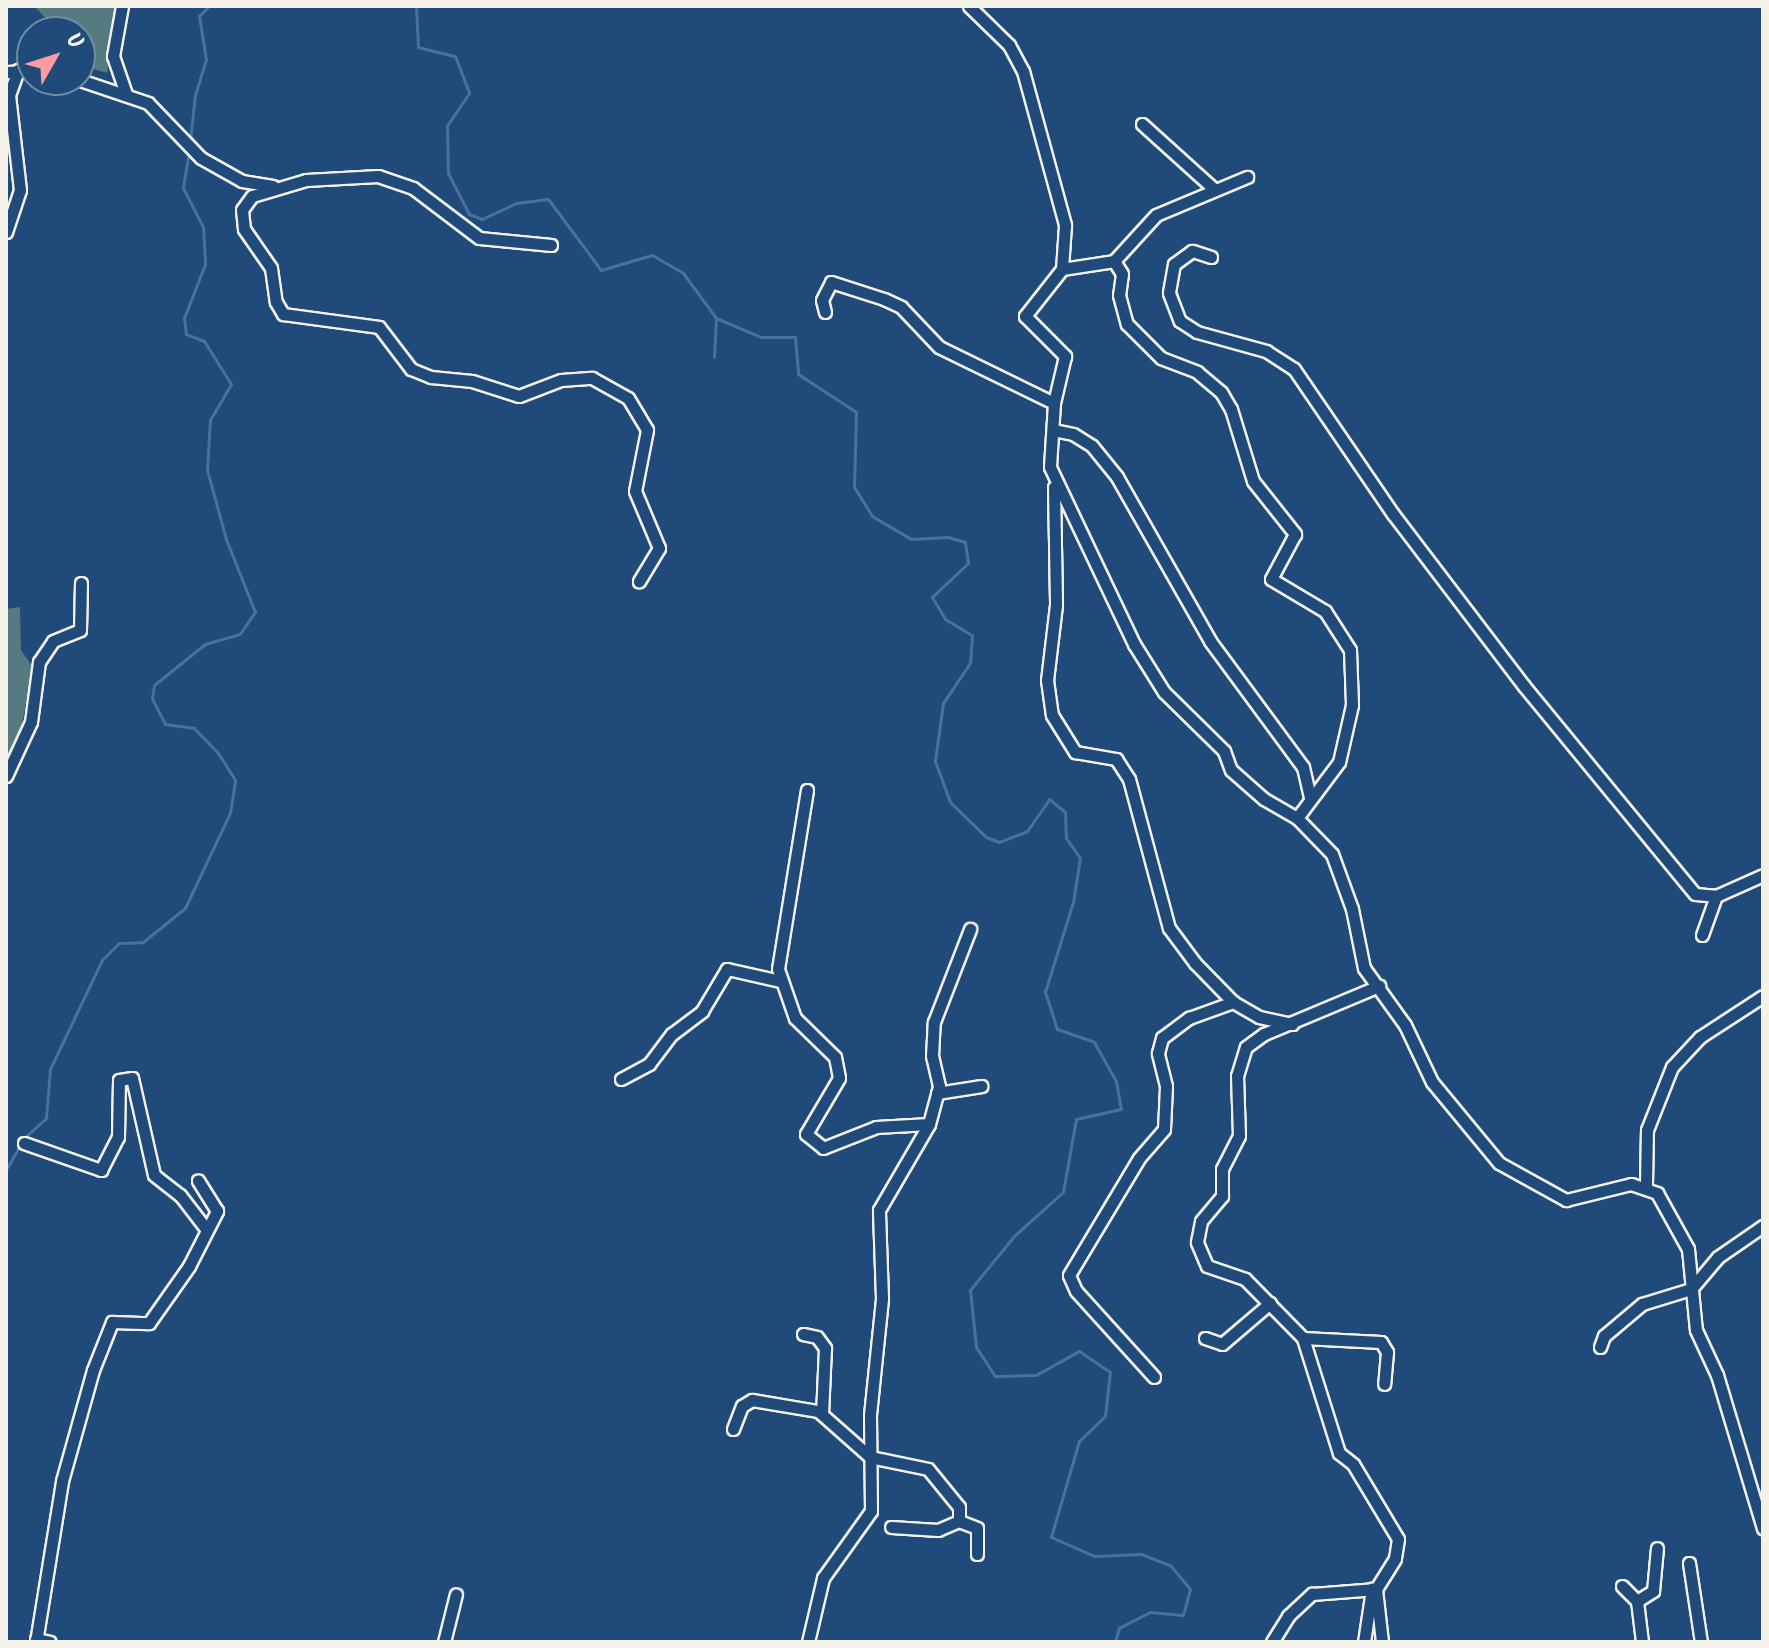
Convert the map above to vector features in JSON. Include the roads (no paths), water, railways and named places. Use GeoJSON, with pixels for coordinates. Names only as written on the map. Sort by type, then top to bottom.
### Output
{"type":"FeatureCollection","features":[{"type":"Feature","properties":{"kind":"street"},"geometry":{"type":"LineString","coordinates":[[122,6],[113,56],[126,94]]}},
{"type":"Feature","properties":{"kind":"street"},"geometry":{"type":"LineString","coordinates":[[969,6],[1009,45],[1023,71],[1065,225],[1062,269],[1025,316],[1065,356],[1054,403],[1049,463],[1054,482],[1157,682],[1224,751],[1231,770],[1297,818],[1334,859],[1352,909],[1361,960],[1405,1025],[1432,1082],[1502,1165],[1566,1200],[1625,1184],[1646,1185],[1657,1193],[1684,1238],[1696,1330],[1717,1375],[1763,1528]]}},
{"type":"Feature","properties":{"kind":"street"},"geometry":{"type":"LineString","coordinates":[[6,232],[20,190],[9,95],[12,71]]}},
{"type":"Feature","properties":{"kind":"street"},"geometry":{"type":"LineString","coordinates":[[96,85],[126,94],[157,109],[184,143],[217,168],[242,181],[278,187]]}},
{"type":"Feature","properties":{"kind":"street"},"geometry":{"type":"LineString","coordinates":[[1142,124],[1214,189]]}},
{"type":"Feature","properties":{"kind":"street"},"geometry":{"type":"LineString","coordinates":[[551,245],[479,238],[413,188],[378,176],[330,175],[278,187],[247,199],[241,219],[271,268],[276,302],[283,314],[379,327],[411,369],[431,377],[472,381],[519,396],[561,380],[592,378],[612,385],[640,409],[647,430],[635,491],[659,548],[639,581]]}},
{"type":"Feature","properties":{"kind":"street"},"geometry":{"type":"LineString","coordinates":[[1062,269],[1114,261],[1156,215],[1247,177]]}},
{"type":"Feature","properties":{"kind":"street"},"geometry":{"type":"LineString","coordinates":[[1211,257],[1192,251],[1174,264],[1169,293],[1180,321],[1197,332],[1266,351],[1294,369],[1393,514],[1595,776],[1695,894],[1716,896],[1763,875]]}},
{"type":"Feature","properties":{"kind":"street"},"geometry":{"type":"LineString","coordinates":[[1114,261],[1122,274],[1119,295],[1127,324],[1161,358],[1202,375],[1221,392],[1231,409],[1253,481],[1296,535],[1271,580],[1325,611],[1350,650],[1350,722],[1332,776],[1310,798],[1297,818]]}},
{"type":"Feature","properties":{"kind":"street"},"geometry":{"type":"LineString","coordinates":[[825,312],[822,300],[831,282],[884,299],[901,307],[939,347],[1054,403]]}},
{"type":"Feature","properties":{"kind":"street"},"geometry":{"type":"LineString","coordinates":[[1053,430],[1073,434],[1092,446],[1117,477],[1210,641],[1303,767],[1310,798]]}},
{"type":"Feature","properties":{"kind":"street"},"geometry":{"type":"LineString","coordinates":[[1054,482],[1056,605],[1047,680],[1052,715],[1075,752],[1116,759],[1123,768],[1141,808],[1169,928],[1233,1002],[1259,1017],[1293,1024]]}},
{"type":"Feature","properties":{"kind":"street"},"geometry":{"type":"LineString","coordinates":[[6,776],[31,722],[39,662],[53,641],[80,630],[81,583]]}},
{"type":"Feature","properties":{"kind":"street"},"geometry":{"type":"LineString","coordinates":[[807,790],[798,869],[777,957],[780,981],[802,1028],[833,1055],[839,1070],[831,1099],[805,1128],[812,1143],[826,1148],[876,1127],[929,1124]]}},
{"type":"Feature","properties":{"kind":"street"},"geometry":{"type":"LineString","coordinates":[[1702,935],[1716,896]]}},
{"type":"Feature","properties":{"kind":"street"},"geometry":{"type":"LineString","coordinates":[[808,1642],[823,1578],[871,1511],[875,1493],[870,1457],[882,1298],[879,1210],[929,1124],[937,1093],[934,1022],[970,929]]}},
{"type":"Feature","properties":{"kind":"street"},"geometry":{"type":"LineString","coordinates":[[621,1079],[649,1064],[672,1034],[702,1011],[727,969],[780,981]]}},
{"type":"Feature","properties":{"kind":"street"},"geometry":{"type":"LineString","coordinates":[[1364,1642],[1374,1589],[1395,1558],[1398,1539],[1353,1464],[1339,1453],[1303,1338],[1245,1279],[1207,1266],[1198,1252],[1197,1237],[1201,1221],[1222,1196],[1222,1169],[1239,1136],[1241,1057],[1255,1039],[1379,986]]}},
{"type":"Feature","properties":{"kind":"street"},"geometry":{"type":"LineString","coordinates":[[1646,1185],[1647,1130],[1672,1067],[1700,1037],[1763,996]]}},
{"type":"Feature","properties":{"kind":"street"},"geometry":{"type":"LineString","coordinates":[[1154,1377],[1076,1291],[1069,1275],[1114,1196],[1164,1129],[1166,1086],[1158,1053],[1162,1038],[1189,1018],[1233,1002]]}},
{"type":"Feature","properties":{"kind":"street"},"geometry":{"type":"LineString","coordinates":[[24,1143],[101,1170],[118,1137],[119,1080],[132,1078],[154,1175],[180,1195],[207,1230]]}},
{"type":"Feature","properties":{"kind":"street"},"geometry":{"type":"LineString","coordinates":[[937,1093],[981,1086]]}},
{"type":"Feature","properties":{"kind":"street"},"geometry":{"type":"LineString","coordinates":[[50,1642],[36,1640],[62,1481],[109,1326],[120,1320],[149,1323],[182,1278],[217,1207],[198,1180]]}},
{"type":"Feature","properties":{"kind":"street"},"geometry":{"type":"LineString","coordinates":[[1600,1347],[1604,1336],[1642,1304],[1691,1289],[1718,1257],[1763,1226]]}},
{"type":"Feature","properties":{"kind":"street"},"geometry":{"type":"LineString","coordinates":[[1205,1338],[1222,1344],[1270,1303]]}},
{"type":"Feature","properties":{"kind":"street"},"geometry":{"type":"LineString","coordinates":[[803,1334],[824,1342],[822,1413]]}},
{"type":"Feature","properties":{"kind":"street"},"geometry":{"type":"LineString","coordinates":[[1303,1338],[1381,1342],[1387,1352],[1384,1384]]}},
{"type":"Feature","properties":{"kind":"street"},"geometry":{"type":"LineString","coordinates":[[733,1429],[742,1406],[752,1400],[822,1413],[870,1457],[928,1469],[958,1502],[959,1521]]}},
{"type":"Feature","properties":{"kind":"street"},"geometry":{"type":"LineString","coordinates":[[891,1527],[938,1530],[959,1521],[977,1528],[977,1554]]}},
{"type":"Feature","properties":{"kind":"street"},"geometry":{"type":"LineString","coordinates":[[1637,1601],[1651,1594],[1657,1582],[1657,1548]]}},
{"type":"Feature","properties":{"kind":"street"},"geometry":{"type":"LineString","coordinates":[[1689,1563],[1701,1642]]}},
{"type":"Feature","properties":{"kind":"street"},"geometry":{"type":"LineString","coordinates":[[1622,1586],[1637,1601],[1642,1642]]}},
{"type":"Feature","properties":{"kind":"street"},"geometry":{"type":"LineString","coordinates":[[1272,1642],[1288,1616],[1312,1594],[1374,1589]]}},
{"type":"Feature","properties":{"kind":"street"},"geometry":{"type":"LineString","coordinates":[[1374,1589],[1382,1642]]}},
{"type":"Feature","properties":{"kind":"street"},"geometry":{"type":"LineString","coordinates":[[444,1642],[456,1594]]}},
{"type":"Feature","properties":{"kind":"waterway"},"geometry":{"type":"LineString","coordinates":[[190,141],[195,95],[206,60],[199,16],[209,6]]}},
{"type":"Feature","properties":{"kind":"waterway"},"geometry":{"type":"LineString","coordinates":[[416,6],[418,47],[455,56],[469,93],[447,126],[448,173],[469,214],[482,219],[516,203],[548,199],[601,270],[652,255],[683,273],[716,318],[714,357]]}},
{"type":"Feature","properties":{"kind":"waterway"},"geometry":{"type":"LineString","coordinates":[[6,1170],[24,1138],[46,1118],[50,1069],[102,960],[119,943],[143,942],[185,908],[230,813],[235,780],[219,754],[194,728],[165,724],[152,698],[154,685],[205,644],[240,634],[255,612],[226,539],[207,470],[210,420],[231,384],[204,341],[186,334],[184,318],[205,264],[203,227],[183,188],[189,152]]}},
{"type":"Feature","properties":{"kind":"waterway"},"geometry":{"type":"LineString","coordinates":[[716,318],[761,337],[795,337],[798,374],[856,412],[854,487],[872,516],[911,539],[948,537],[965,542],[968,563],[932,597],[945,619],[972,635],[970,663],[943,703],[935,761],[950,802],[986,837],[999,842],[1027,831],[1049,799],[1065,812],[1066,838],[1080,858],[1073,902],[1045,992],[1057,1029],[1094,1042],[1116,1081],[1121,1109],[1076,1119],[1063,1192],[1014,1236],[970,1290],[976,1347],[995,1376],[1036,1375],[1079,1351],[1110,1372],[1105,1416],[1079,1441],[1051,1537],[1094,1556],[1141,1554],[1170,1565],[1190,1589],[1183,1615],[1150,1612],[1119,1628],[1115,1642]]}}]}
